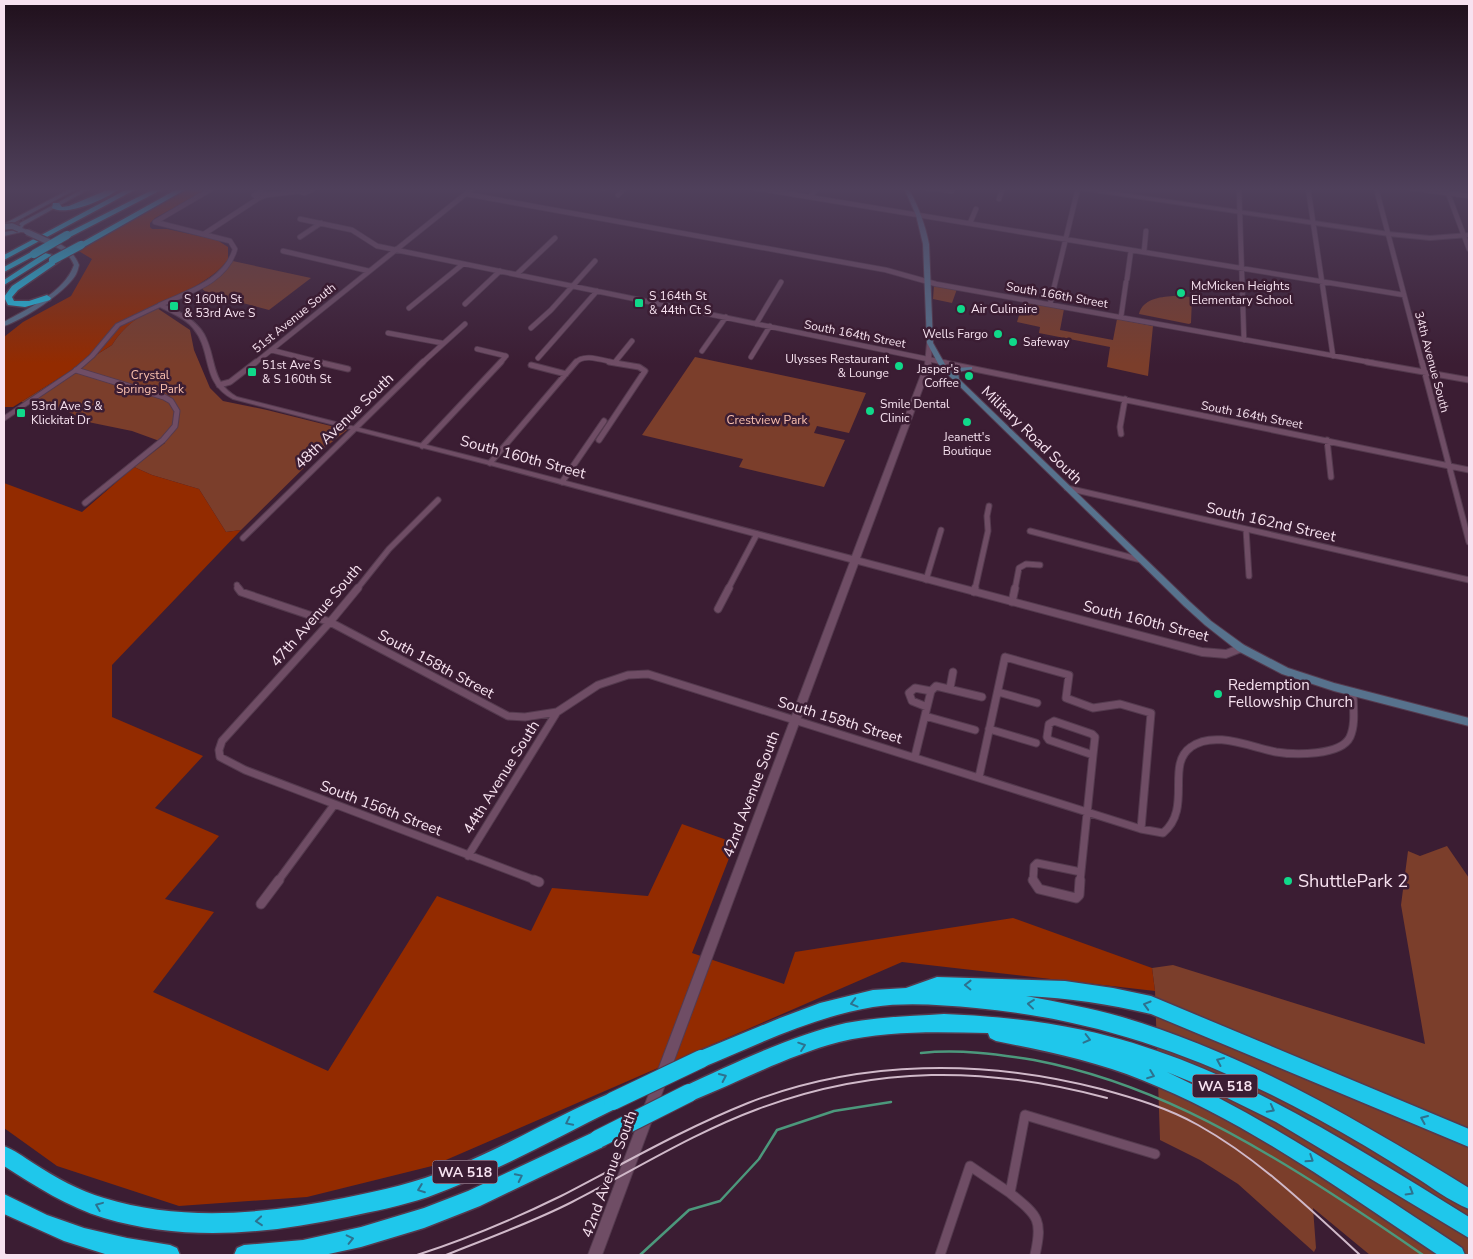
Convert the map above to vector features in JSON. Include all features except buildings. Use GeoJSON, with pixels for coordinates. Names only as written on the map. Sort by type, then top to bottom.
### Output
{"type":"FeatureCollection","features":[{"type":"Feature","properties":{"kind":"highway"},"geometry":{"type":"LineString","coordinates":[[5,253],[16,247]]}},
{"type":"Feature","properties":{"kind":"highway"},"geometry":{"type":"LineString","coordinates":[[4,270],[34,254],[55,247]]}},
{"type":"Feature","properties":{"kind":"highway"},"geometry":{"type":"LineString","coordinates":[[21,314],[21,308],[8,300],[11,292],[66,247]]}},
{"type":"Feature","properties":{"kind":"highway"},"geometry":{"type":"LineString","coordinates":[[4,283],[52,259]]}},
{"type":"Feature","properties":{"kind":"highway"},"geometry":{"type":"LineString","coordinates":[[4,292],[52,259]]}},
{"type":"Feature","properties":{"kind":"highway"},"geometry":{"type":"LineString","coordinates":[[13,304],[26,305],[47,298]]}},
{"type":"Feature","properties":{"kind":"highway"},"geometry":{"type":"LineString","coordinates":[[902,996],[937,985],[973,985],[1065,989],[1113,996],[1141,1003],[1193,1020],[1469,1138]]}},
{"type":"Feature","properties":{"kind":"highway","name":"WA 518"},"geometry":{"type":"LineString","coordinates":[[4,1155],[41,1179],[103,1208],[159,1221],[220,1224],[308,1217],[402,1196],[452,1177],[701,1058],[818,1012],[862,1000],[902,996],[988,1000],[1040,1005],[1135,1029],[1191,1048],[1240,1070],[1319,1110],[1372,1139],[1469,1199]]}},
{"type":"Feature","properties":{"kind":"highway"},"geometry":{"type":"LineString","coordinates":[[952,1023],[1040,1040],[1105,1058],[1158,1078],[1228,1111],[1296,1150],[1456,1255]]}},
{"type":"Feature","properties":{"kind":"highway","name":"WA 518"},"geometry":{"type":"LineString","coordinates":[[244,1255],[302,1250],[361,1237],[424,1218],[473,1199],[756,1062],[828,1037],[850,1031],[952,1023],[1026,1027],[1080,1038],[1158,1060],[1217,1082],[1272,1109],[1469,1228]]}},
{"type":"Feature","properties":{"kind":"highway"},"geometry":{"type":"LineString","coordinates":[[4,1204],[82,1239],[140,1252],[170,1255]]}},
{"type":"Feature","properties":{"kind":"main road"},"geometry":{"type":"LineString","coordinates":[[4,324],[47,298],[70,279],[75,271],[76,263],[73,256],[57,247]]}},
{"type":"Feature","properties":{"kind":"main road","name":"Military Road South"},"geometry":{"type":"LineString","coordinates":[[926,247],[930,343],[939,361],[948,373],[1208,623],[1241,648]]}},
{"type":"Feature","properties":{"kind":"main road"},"geometry":{"type":"LineString","coordinates":[[956,380],[954,373],[956,370],[970,368]]}},
{"type":"Feature","properties":{"kind":"main road"},"geometry":{"type":"LineString","coordinates":[[1241,648],[1285,671],[1353,692],[1469,722]]}},
{"type":"Feature","properties":{"kind":"street"},"geometry":{"type":"LineString","coordinates":[[4,419],[76,370],[92,356],[118,325],[214,278],[225,270],[232,261],[235,249],[234,247]]}},
{"type":"Feature","properties":{"kind":"street","name":"South 164th Street"},"geometry":{"type":"LineString","coordinates":[[381,247],[1469,470]]}},
{"type":"Feature","properties":{"kind":"street","name":"51st Avenue South"},"geometry":{"type":"LineString","coordinates":[[219,385],[230,382],[272,350],[400,247]]}},
{"type":"Feature","properties":{"kind":"street"},"geometry":{"type":"LineString","coordinates":[[517,274],[546,247]]}},
{"type":"Feature","properties":{"kind":"street","name":"South 166th Street"},"geometry":{"type":"LineString","coordinates":[[758,247],[886,270],[927,281],[1469,380]]}},
{"type":"Feature","properties":{"kind":"street"},"geometry":{"type":"LineString","coordinates":[[1050,304],[1064,247]]}},
{"type":"Feature","properties":{"kind":"street"},"geometry":{"type":"LineString","coordinates":[[1112,247],[1404,294]]}},
{"type":"Feature","properties":{"kind":"street"},"geometry":{"type":"LineString","coordinates":[[1144,247],[1144,252]]}},
{"type":"Feature","properties":{"kind":"street"},"geometry":{"type":"LineString","coordinates":[[1242,247],[1244,340]]}},
{"type":"Feature","properties":{"kind":"street"},"geometry":{"type":"LineString","coordinates":[[1316,247],[1333,356]]}},
{"type":"Feature","properties":{"kind":"street","name":"34th Avenue South"},"geometry":{"type":"LineString","coordinates":[[1392,247],[1469,542]]}},
{"type":"Feature","properties":{"kind":"street"},"geometry":{"type":"LineString","coordinates":[[1121,317],[1131,250]]}},
{"type":"Feature","properties":{"kind":"street"},"geometry":{"type":"LineString","coordinates":[[284,251],[369,271]]}},
{"type":"Feature","properties":{"kind":"street"},"geometry":{"type":"LineString","coordinates":[[530,328],[551,310],[595,261]]}},
{"type":"Feature","properties":{"kind":"street"},"geometry":{"type":"LineString","coordinates":[[409,308],[463,264]]}},
{"type":"Feature","properties":{"kind":"street"},"geometry":{"type":"LineString","coordinates":[[465,304],[500,271]]}},
{"type":"Feature","properties":{"kind":"street"},"geometry":{"type":"LineString","coordinates":[[756,324],[781,282]]}},
{"type":"Feature","properties":{"kind":"street"},"geometry":{"type":"LineString","coordinates":[[538,358],[596,291]]}},
{"type":"Feature","properties":{"kind":"street"},"geometry":{"type":"LineString","coordinates":[[160,304],[194,326],[202,339],[219,385]]}},
{"type":"Feature","properties":{"kind":"street"},"geometry":{"type":"LineString","coordinates":[[702,351],[726,318]]}},
{"type":"Feature","properties":{"kind":"street","name":"48th Avenue South"},"geometry":{"type":"LineString","coordinates":[[243,538],[442,343],[448,341],[465,324]]}},
{"type":"Feature","properties":{"kind":"street"},"geometry":{"type":"LineString","coordinates":[[751,357],[770,326]]}},
{"type":"Feature","properties":{"kind":"street"},"geometry":{"type":"LineString","coordinates":[[388,333],[442,343]]}},
{"type":"Feature","properties":{"kind":"street"},"geometry":{"type":"LineString","coordinates":[[615,362],[632,341]]}},
{"type":"Feature","properties":{"kind":"street","name":"42nd Avenue South"},"geometry":{"type":"LineString","coordinates":[[595,1255],[850,570],[855,561],[929,359],[930,343]]}},
{"type":"Feature","properties":{"kind":"street"},"geometry":{"type":"LineString","coordinates":[[272,350],[348,369]]}},
{"type":"Feature","properties":{"kind":"street"},"geometry":{"type":"LineString","coordinates":[[422,446],[506,356],[477,350]]}},
{"type":"Feature","properties":{"kind":"street"},"geometry":{"type":"LineString","coordinates":[[490,463],[580,357],[587,356],[645,370],[644,375],[599,440]]}},
{"type":"Feature","properties":{"kind":"street"},"geometry":{"type":"LineString","coordinates":[[531,366],[566,374]]}},
{"type":"Feature","properties":{"kind":"street"},"geometry":{"type":"LineString","coordinates":[[924,373],[936,369],[948,373]]}},
{"type":"Feature","properties":{"kind":"street"},"geometry":{"type":"LineString","coordinates":[[76,370],[156,393],[171,401],[178,416],[175,426],[168,435],[85,503]]}},
{"type":"Feature","properties":{"kind":"street","name":"South 160th Street"},"geometry":{"type":"LineString","coordinates":[[219,385],[223,392],[235,398],[490,463],[1202,652],[1226,654],[1241,648]]}},
{"type":"Feature","properties":{"kind":"street"},"geometry":{"type":"LineString","coordinates":[[1121,434],[1120,427],[1124,399]]}},
{"type":"Feature","properties":{"kind":"street"},"geometry":{"type":"LineString","coordinates":[[562,482],[604,421]]}},
{"type":"Feature","properties":{"kind":"street"},"geometry":{"type":"LineString","coordinates":[[1327,440],[1331,477]]}},
{"type":"Feature","properties":{"kind":"street","name":"South 162nd Street"},"geometry":{"type":"LineString","coordinates":[[1067,488],[1469,580]]}},
{"type":"Feature","properties":{"kind":"street","name":"47th Avenue South"},"geometry":{"type":"LineString","coordinates":[[219,751],[222,741],[330,622],[388,549],[438,500]]}},
{"type":"Feature","properties":{"kind":"street"},"geometry":{"type":"LineString","coordinates":[[974,592],[988,531],[987,516],[989,506]]}},
{"type":"Feature","properties":{"kind":"street"},"geometry":{"type":"LineString","coordinates":[[1246,529],[1249,576]]}},
{"type":"Feature","properties":{"kind":"street"},"geometry":{"type":"LineString","coordinates":[[926,580],[941,530]]}},
{"type":"Feature","properties":{"kind":"street"},"geometry":{"type":"LineString","coordinates":[[1030,531],[1141,560]]}},
{"type":"Feature","properties":{"kind":"street"},"geometry":{"type":"LineString","coordinates":[[718,609],[757,534]]}},
{"type":"Feature","properties":{"kind":"street"},"geometry":{"type":"LineString","coordinates":[[1012,602],[1019,568],[1026,564],[1040,565]]}},
{"type":"Feature","properties":{"kind":"street","name":"South 158th Street"},"geometry":{"type":"LineString","coordinates":[[237,585],[241,592],[330,622],[497,712],[508,716],[524,717],[557,712],[598,685],[617,678],[641,673],[915,756],[1141,829],[1163,833],[1174,823],[1178,816],[1179,768],[1182,756],[1192,747],[1201,743],[1223,740],[1280,752],[1340,748],[1345,745],[1351,736],[1353,692]]}},
{"type":"Feature","properties":{"kind":"street"},"geometry":{"type":"LineString","coordinates":[[979,777],[1006,657],[1069,675],[1066,698],[1093,708],[1120,704],[1151,714],[1141,829]]}},
{"type":"Feature","properties":{"kind":"street"},"geometry":{"type":"LineString","coordinates":[[950,688],[953,672]]}},
{"type":"Feature","properties":{"kind":"street"},"geometry":{"type":"LineString","coordinates":[[927,706],[912,701],[909,693],[915,688],[950,688],[982,697]]}},
{"type":"Feature","properties":{"kind":"street"},"geometry":{"type":"LineString","coordinates":[[915,756],[927,706],[934,689]]}},
{"type":"Feature","properties":{"kind":"street"},"geometry":{"type":"LineString","coordinates":[[998,692],[1036,703]]}},
{"type":"Feature","properties":{"kind":"street","name":"44th Avenue South"},"geometry":{"type":"LineString","coordinates":[[468,856],[557,712]]}},
{"type":"Feature","properties":{"kind":"street"},"geometry":{"type":"LineString","coordinates":[[925,716],[975,730]]}},
{"type":"Feature","properties":{"kind":"street"},"geometry":{"type":"LineString","coordinates":[[1081,872],[1037,863],[1034,866],[1033,882],[1038,889],[1076,898],[1079,895],[1095,737],[1092,734],[1054,721],[1048,724],[1047,737],[1049,740],[1093,755]]}},
{"type":"Feature","properties":{"kind":"street"},"geometry":{"type":"LineString","coordinates":[[989,729],[1036,743]]}},
{"type":"Feature","properties":{"kind":"street","name":"South 156th Street"},"geometry":{"type":"LineString","coordinates":[[219,751],[220,757],[226,762],[539,882]]}},
{"type":"Feature","properties":{"kind":"street"},"geometry":{"type":"LineString","coordinates":[[261,904],[334,804]]}},
{"type":"Feature","properties":{"kind":"street"},"geometry":{"type":"LineString","coordinates":[[1010,1193],[1025,1115],[1155,1154]]}},
{"type":"Feature","properties":{"kind":"street"},"geometry":{"type":"LineString","coordinates":[[940,1255],[970,1166],[1010,1193],[1032,1211],[1040,1221],[1040,1235],[1035,1255]]}},
{"type":"Feature","properties":{"kind":"green space","name":"Crystal Springs Park"},"geometry":{"type":"Polygon","coordinates":[[[228,260],[311,278],[269,310],[208,294],[200,287],[157,308],[190,330],[194,350],[210,388],[223,401],[347,430],[322,450],[241,530],[226,532],[199,489],[152,475],[134,467],[165,443],[132,431],[88,422],[63,409],[21,402],[112,345],[121,332],[132,322],[212,276],[228,260]]]}},
{"type":"Feature","properties":{"kind":"green space"},"geometry":{"type":"Polygon","coordinates":[[[934,285],[957,289],[952,303],[933,299],[934,285]]]}},
{"type":"Feature","properties":{"kind":"green space"},"geometry":{"type":"Polygon","coordinates":[[[1173,296],[1192,297],[1191,323],[1139,314],[1148,302],[1157,298],[1173,296]]]}},
{"type":"Feature","properties":{"kind":"green space"},"geometry":{"type":"Polygon","coordinates":[[[1023,302],[1064,309],[1060,330],[1113,340],[1117,319],[1153,326],[1148,376],[1107,367],[1110,347],[1039,333],[1040,327],[1017,322],[1023,302]]]}},
{"type":"Feature","properties":{"kind":"green space","name":"Crestview Park"},"geometry":{"type":"Polygon","coordinates":[[[695,357],[866,393],[849,433],[817,426],[814,433],[845,440],[824,487],[739,467],[743,459],[642,435],[695,357]]]}},
{"type":"Feature","properties":{"kind":"green space"},"geometry":{"type":"Polygon","coordinates":[[[1447,846],[1469,878],[1469,1255],[1370,1255],[1313,1208],[1316,1248],[1314,1252],[1238,1184],[1200,1160],[1160,1140],[1155,991],[1152,968],[1173,965],[1425,1044],[1401,905],[1408,851],[1420,856],[1447,846]]]}},
{"type":"Feature","properties":{"kind":"shaded area"},"geometry":{"type":"Polygon","coordinates":[[[83,247],[228,247],[228,260],[213,274],[198,284],[132,322],[112,345],[13,407],[4,407],[4,337],[23,322],[71,296],[92,259],[77,250],[83,247]]]}},
{"type":"Feature","properties":{"kind":"shaded area"},"geometry":{"type":"Polygon","coordinates":[[[134,467],[152,475],[199,489],[226,532],[241,530],[112,665],[112,717],[203,756],[155,808],[219,836],[165,899],[214,912],[153,992],[328,1071],[437,896],[531,931],[552,888],[648,896],[682,824],[735,843],[692,953],[784,984],[795,952],[1013,918],[1152,968],[1155,991],[902,962],[432,1166],[307,1197],[179,1206],[57,1166],[4,1128],[4,483],[82,512],[134,467]]]}},
{"type":"Feature","properties":{"kind":"waterway"},"geometry":{"type":"LineString","coordinates":[[921,1053],[963,1052],[1034,1060],[1075,1069],[1114,1081],[1152,1096],[1189,1112],[1262,1151],[1332,1194],[1423,1255]]}},
{"type":"Feature","properties":{"kind":"waterway"},"geometry":{"type":"LineString","coordinates":[[640,1255],[689,1210],[720,1201],[759,1159],[777,1130],[834,1111],[891,1102]]}},
{"type":"Feature","properties":{"kind":"tram line"},"geometry":{"type":"LineString","coordinates":[[417,1255],[526,1213],[677,1135],[748,1103],[834,1078],[878,1071],[923,1068],[1013,1072],[1057,1079],[1126,1096],[1175,1113],[1220,1138],[1263,1169],[1360,1255]]}},
{"type":"Feature","properties":{"kind":"tram line"},"geometry":{"type":"LineString","coordinates":[[446,1255],[557,1210],[710,1129],[758,1109],[845,1084],[931,1075],[975,1076],[1062,1087],[1107,1098]]}},
{"type":"Feature","properties":{"kind":"place","name":"McMicken Heights Elementary School"},"geometry":{"type":"Point","coordinates":[1181,293]}},
{"type":"Feature","properties":{"kind":"place","name":"S 164th St & 44th Ct S"},"geometry":{"type":"Point","coordinates":[639,303]}},
{"type":"Feature","properties":{"kind":"place","name":"S 160th St & 53rd Ave S"},"geometry":{"type":"Point","coordinates":[174,306]}},
{"type":"Feature","properties":{"kind":"place","name":"Air Culinaire"},"geometry":{"type":"Point","coordinates":[961,309]}},
{"type":"Feature","properties":{"kind":"place","name":"Wells Fargo"},"geometry":{"type":"Point","coordinates":[998,334]}},
{"type":"Feature","properties":{"kind":"place","name":"Safeway"},"geometry":{"type":"Point","coordinates":[1013,342]}},
{"type":"Feature","properties":{"kind":"place","name":"Ulysses Restaurant & Lounge"},"geometry":{"type":"Point","coordinates":[899,366]}},
{"type":"Feature","properties":{"kind":"place","name":"51st Ave S & S 160th St"},"geometry":{"type":"Point","coordinates":[252,372]}},
{"type":"Feature","properties":{"kind":"place","name":"Jasper's Coffee"},"geometry":{"type":"Point","coordinates":[969,376]}},
{"type":"Feature","properties":{"kind":"place","name":"Smile Dental Clinic"},"geometry":{"type":"Point","coordinates":[870,411]}},
{"type":"Feature","properties":{"kind":"place","name":"53rd Ave S & Klickitat Dr"},"geometry":{"type":"Point","coordinates":[21,413]}},
{"type":"Feature","properties":{"kind":"place","name":"Jeanett's Boutique"},"geometry":{"type":"Point","coordinates":[967,422]}},
{"type":"Feature","properties":{"kind":"place","name":"Redemption Fellowship Church"},"geometry":{"type":"Point","coordinates":[1218,694]}},
{"type":"Feature","properties":{"kind":"place","name":"ShuttlePark 2"},"geometry":{"type":"Point","coordinates":[1288,881]}}]}
